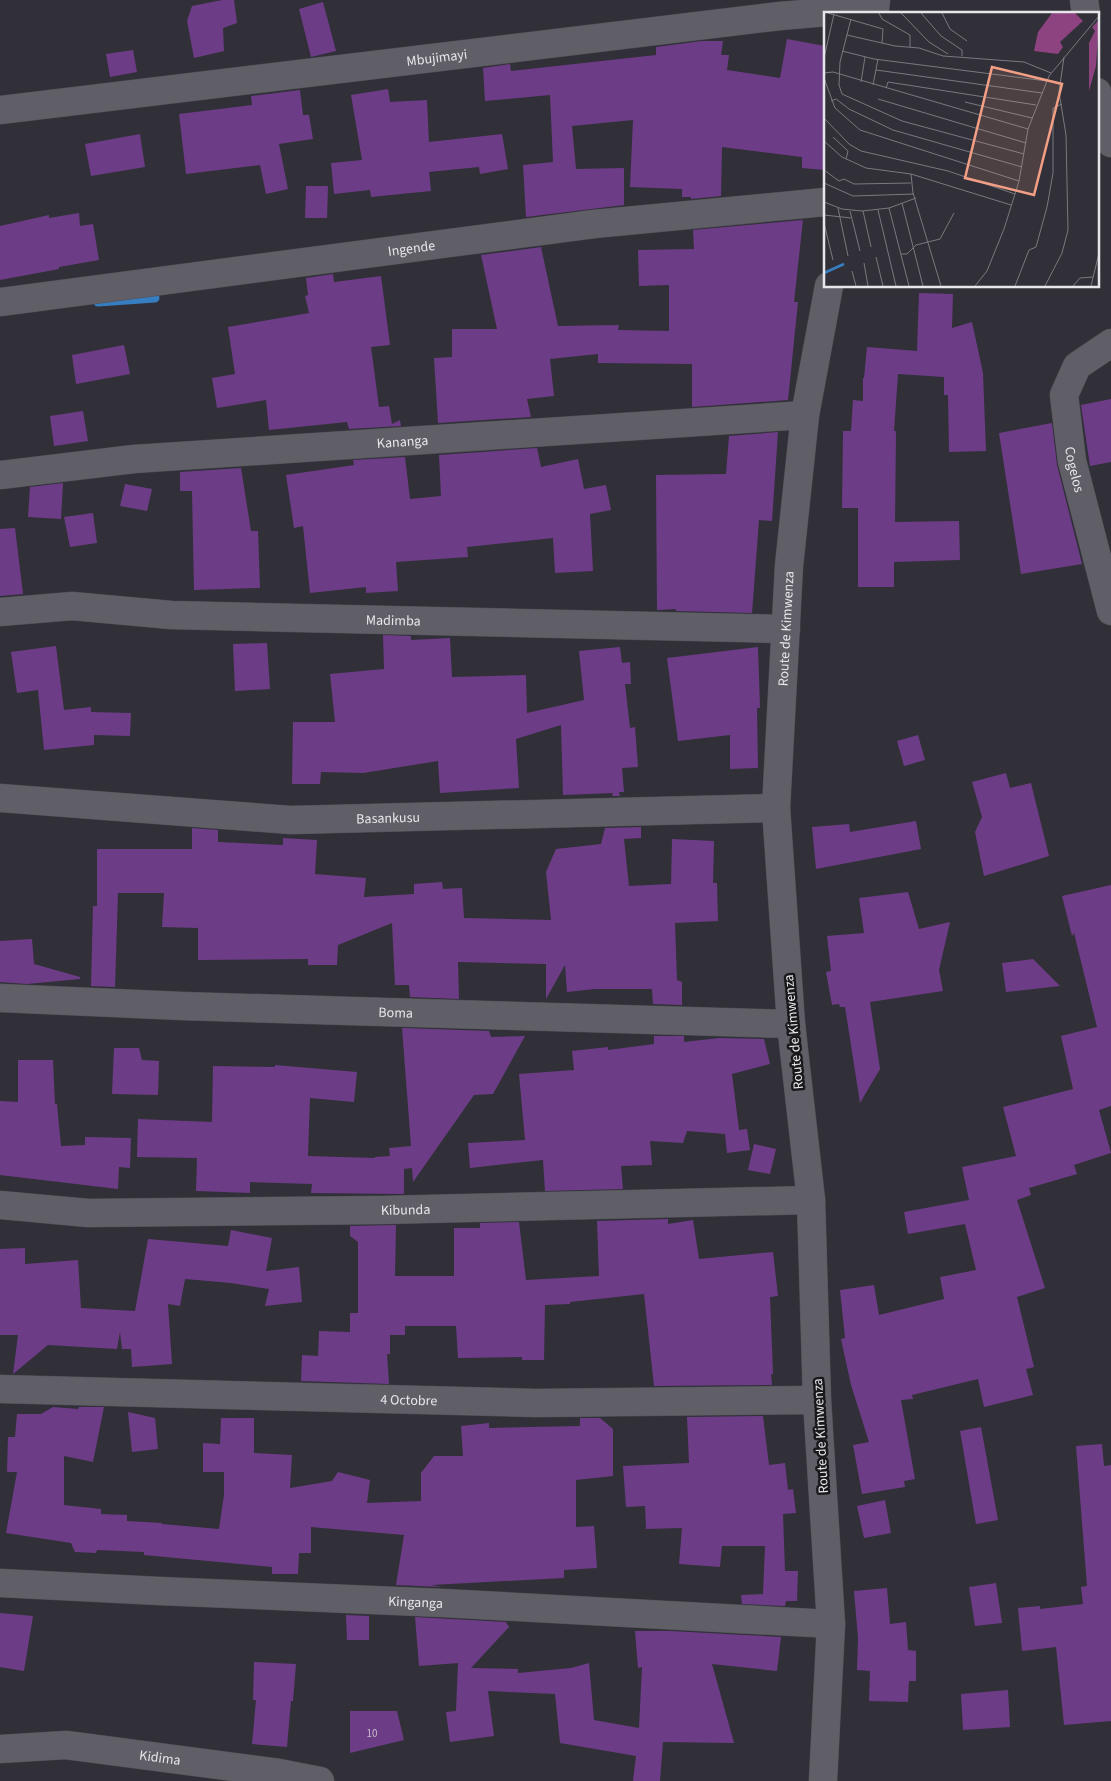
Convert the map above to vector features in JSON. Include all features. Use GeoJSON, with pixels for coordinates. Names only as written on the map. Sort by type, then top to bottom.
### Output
{"type":"FeatureCollection","features":[{"type":"Feature","properties":{"kind":"street","name":"Mbujimayi"},"geometry":{"type":"LineString","coordinates":[[0,110],[780,16],[875,7]]}},
{"type":"Feature","properties":{"kind":"street"},"geometry":{"type":"LineString","coordinates":[[1098,98],[1103,126],[1111,144]]}},
{"type":"Feature","properties":{"kind":"street","name":"Ingende"},"geometry":{"type":"LineString","coordinates":[[0,302],[594,224],[824,202]]}},
{"type":"Feature","properties":{"kind":"street","name":"Route de Kimwenza"},"geometry":{"type":"LineString","coordinates":[[823,1781],[831,1624],[817,1400],[811,1200],[791,1024],[776,808],[788,566],[805,415],[829,288]]}},
{"type":"Feature","properties":{"kind":"street","name":"Cogelos"},"geometry":{"type":"LineString","coordinates":[[1111,343],[1078,366],[1064,396],[1072,461],[1111,611]]}},
{"type":"Feature","properties":{"kind":"street","name":"Kananga"},"geometry":{"type":"LineString","coordinates":[[0,475],[134,458],[805,415]]}},
{"type":"Feature","properties":{"kind":"street","name":"Madimba"},"geometry":{"type":"LineString","coordinates":[[0,612],[72,606],[171,615],[786,629]]}},
{"type":"Feature","properties":{"kind":"street","name":"Basankusu"},"geometry":{"type":"LineString","coordinates":[[0,798],[292,820],[776,808]]}},
{"type":"Feature","properties":{"kind":"street","name":"Boma"},"geometry":{"type":"LineString","coordinates":[[0,998],[182,1006],[791,1024]]}},
{"type":"Feature","properties":{"kind":"street","name":"Kibunda"},"geometry":{"type":"LineString","coordinates":[[0,1205],[88,1214],[811,1200]]}},
{"type":"Feature","properties":{"kind":"street","name":"4 Octobre"},"geometry":{"type":"LineString","coordinates":[[0,1389],[534,1403],[817,1400]]}},
{"type":"Feature","properties":{"kind":"street","name":"Kinganga"},"geometry":{"type":"LineString","coordinates":[[0,1583],[831,1624]]}},
{"type":"Feature","properties":{"kind":"street","name":"Kidima"},"geometry":{"type":"LineString","coordinates":[[0,1750],[66,1745],[279,1773],[320,1781]]}},
{"type":"Feature","properties":{"kind":"building"},"geometry":{"type":"Polygon","coordinates":[[[222,0],[234,0],[237,23],[223,28],[224,51],[194,58],[187,21],[192,6],[222,0]]]}},
{"type":"Feature","properties":{"kind":"building"},"geometry":{"type":"Polygon","coordinates":[[[323,2],[336,51],[311,57],[299,9],[323,2]]]}},
{"type":"Feature","properties":{"kind":"building"},"geometry":{"type":"Polygon","coordinates":[[[787,39],[824,46],[824,170],[802,168],[802,157],[722,147],[721,196],[691,199],[691,197],[682,197],[682,189],[630,187],[633,120],[572,126],[576,169],[624,168],[624,205],[526,217],[523,165],[553,162],[550,95],[485,101],[483,68],[510,64],[511,71],[656,55],[656,47],[702,41],[723,41],[721,55],[729,55],[727,70],[780,78],[787,39]]]}},
{"type":"Feature","properties":{"kind":"building"},"geometry":{"type":"Polygon","coordinates":[[[133,50],[137,72],[110,77],[106,54],[133,50]]]}},
{"type":"Feature","properties":{"kind":"building"},"geometry":{"type":"Polygon","coordinates":[[[388,89],[390,102],[427,100],[429,142],[502,134],[508,169],[480,174],[479,167],[429,172],[431,191],[371,197],[370,190],[334,194],[331,163],[362,160],[351,95],[388,89]]]}},
{"type":"Feature","properties":{"kind":"building"},"geometry":{"type":"Polygon","coordinates":[[[300,90],[303,115],[309,115],[313,139],[279,144],[288,189],[266,194],[260,165],[186,174],[179,114],[252,105],[251,96],[300,90]]]}},
{"type":"Feature","properties":{"kind":"building"},"geometry":{"type":"Polygon","coordinates":[[[140,134],[145,167],[91,176],[85,144],[140,134]]]}},
{"type":"Feature","properties":{"kind":"building"},"geometry":{"type":"Polygon","coordinates":[[[306,186],[328,186],[327,218],[305,218],[306,186]]]}},
{"type":"Feature","properties":{"kind":"building"},"geometry":{"type":"Polygon","coordinates":[[[79,213],[80,226],[93,224],[99,260],[0,280],[0,226],[49,215],[49,218],[79,213]]]}},
{"type":"Feature","properties":{"kind":"building"},"geometry":{"type":"Polygon","coordinates":[[[803,220],[794,302],[798,302],[788,400],[692,407],[692,364],[598,363],[598,354],[550,359],[554,396],[527,399],[531,417],[438,423],[434,358],[452,357],[452,329],[497,329],[481,255],[541,247],[558,326],[619,325],[618,330],[669,331],[669,285],[639,286],[638,250],[694,249],[693,230],[803,220]]]}},
{"type":"Feature","properties":{"kind":"building"},"geometry":{"type":"Polygon","coordinates":[[[333,274],[334,282],[381,276],[390,345],[371,347],[379,407],[389,406],[392,424],[400,420],[401,426],[349,429],[347,422],[269,430],[266,400],[217,408],[212,378],[235,374],[228,327],[309,313],[305,296],[308,295],[306,278],[333,274]]]}},
{"type":"Feature","properties":{"kind":"building"},"geometry":{"type":"Polygon","coordinates":[[[919,293],[953,294],[952,328],[972,322],[983,373],[986,451],[949,452],[948,395],[944,395],[944,377],[898,374],[894,431],[896,431],[895,522],[959,521],[960,560],[894,562],[894,587],[858,587],[858,508],[842,508],[843,431],[851,431],[853,400],[863,401],[863,378],[867,347],[917,351],[919,293]]]}},
{"type":"Feature","properties":{"kind":"building"},"geometry":{"type":"Polygon","coordinates":[[[124,345],[130,374],[76,384],[72,355],[124,345]]]}},
{"type":"Feature","properties":{"kind":"building"},"geometry":{"type":"Polygon","coordinates":[[[1111,399],[1111,462],[1090,466],[1081,405],[1111,399]]]}},
{"type":"Feature","properties":{"kind":"building"},"geometry":{"type":"Polygon","coordinates":[[[83,411],[88,441],[54,446],[50,416],[83,411]]]}},
{"type":"Feature","properties":{"kind":"building"},"geometry":{"type":"Polygon","coordinates":[[[1052,423],[1057,465],[1082,564],[1021,574],[999,433],[1052,423]]]}},
{"type":"Feature","properties":{"kind":"building"},"geometry":{"type":"Polygon","coordinates":[[[778,432],[772,521],[759,520],[752,613],[676,611],[676,609],[657,610],[656,475],[726,474],[729,436],[778,432]]]}},
{"type":"Feature","properties":{"kind":"building"},"geometry":{"type":"Polygon","coordinates":[[[537,448],[541,467],[578,459],[584,489],[606,485],[611,510],[590,514],[593,571],[555,573],[553,538],[467,547],[468,557],[396,562],[398,591],[366,593],[366,587],[310,593],[303,526],[294,528],[286,475],[354,465],[353,460],[405,457],[410,499],[441,496],[439,455],[537,448]]]}},
{"type":"Feature","properties":{"kind":"building"},"geometry":{"type":"Polygon","coordinates":[[[241,468],[251,531],[258,531],[260,588],[194,590],[192,491],[180,491],[180,472],[241,468]]]}},
{"type":"Feature","properties":{"kind":"building"},"geometry":{"type":"Polygon","coordinates":[[[63,483],[61,519],[28,517],[30,487],[63,483]]]}},
{"type":"Feature","properties":{"kind":"building"},"geometry":{"type":"Polygon","coordinates":[[[125,484],[152,489],[147,511],[120,506],[125,484]]]}},
{"type":"Feature","properties":{"kind":"building"},"geometry":{"type":"Polygon","coordinates":[[[93,513],[97,543],[70,547],[64,517],[93,513]]]}},
{"type":"Feature","properties":{"kind":"building"},"geometry":{"type":"Polygon","coordinates":[[[15,528],[23,594],[0,596],[0,529],[15,528]]]}},
{"type":"Feature","properties":{"kind":"building"},"geometry":{"type":"Polygon","coordinates":[[[383,635],[411,636],[411,640],[450,638],[452,677],[526,675],[527,713],[584,700],[579,651],[620,647],[622,663],[630,662],[631,684],[625,684],[630,728],[635,727],[638,767],[622,768],[624,792],[619,792],[620,796],[612,796],[613,793],[563,795],[561,725],[516,739],[519,788],[440,793],[438,761],[363,773],[321,772],[320,784],[292,784],[293,722],[335,722],[330,674],[384,669],[383,635]]]}},
{"type":"Feature","properties":{"kind":"building"},"geometry":{"type":"Polygon","coordinates":[[[267,643],[270,689],[235,691],[233,644],[267,643]]]}},
{"type":"Feature","properties":{"kind":"building"},"geometry":{"type":"Polygon","coordinates":[[[56,646],[64,710],[91,707],[91,712],[131,713],[130,736],[94,735],[94,745],[44,750],[38,690],[17,693],[11,652],[56,646]]]}},
{"type":"Feature","properties":{"kind":"building"},"geometry":{"type":"Polygon","coordinates":[[[758,647],[760,708],[757,708],[758,768],[730,769],[730,735],[678,741],[667,658],[758,647]]]}},
{"type":"Feature","properties":{"kind":"building"},"geometry":{"type":"Polygon","coordinates":[[[918,735],[925,760],[904,766],[897,741],[918,735]]]}},
{"type":"Feature","properties":{"kind":"building"},"geometry":{"type":"Polygon","coordinates":[[[1006,773],[1010,788],[1031,783],[1049,856],[984,876],[975,832],[982,817],[972,782],[1006,773]]]}},
{"type":"Feature","properties":{"kind":"building"},"geometry":{"type":"Polygon","coordinates":[[[916,821],[921,849],[816,869],[812,827],[849,824],[850,832],[916,821]]]}},
{"type":"Feature","properties":{"kind":"building"},"geometry":{"type":"Polygon","coordinates":[[[641,827],[641,838],[624,839],[629,886],[671,884],[672,839],[714,841],[713,883],[717,883],[718,921],[675,923],[677,980],[682,982],[682,1005],[653,1004],[652,989],[595,989],[567,992],[565,965],[546,999],[546,964],[458,962],[459,999],[410,997],[409,985],[395,985],[392,923],[338,945],[337,965],[308,965],[308,959],[198,960],[198,928],[162,927],[164,893],[118,893],[115,987],[91,986],[93,906],[97,906],[97,849],[192,849],[192,828],[218,830],[218,842],[283,845],[283,838],[317,840],[315,874],[366,878],[364,897],[414,894],[414,884],[442,882],[443,889],[462,888],[464,918],[551,920],[546,872],[556,849],[601,844],[605,828],[641,827]]]}},
{"type":"Feature","properties":{"kind":"building"},"geometry":{"type":"Polygon","coordinates":[[[1111,885],[1111,1106],[1099,1110],[1111,1153],[1074,1165],[1077,1174],[1029,1188],[1031,1195],[1017,1200],[1045,1288],[1017,1297],[1034,1367],[1026,1369],[1033,1395],[984,1407],[978,1379],[912,1395],[913,1399],[901,1400],[915,1479],[904,1481],[905,1487],[862,1494],[853,1445],[869,1442],[851,1385],[841,1339],[845,1338],[840,1290],[874,1285],[879,1315],[944,1299],[940,1277],[976,1270],[965,1224],[908,1234],[904,1212],[969,1200],[962,1167],[1016,1156],[1003,1107],[1073,1089],[1061,1036],[1097,1027],[1074,933],[1072,936],[1062,896],[1111,885]]]}},
{"type":"Feature","properties":{"kind":"building"},"geometry":{"type":"Polygon","coordinates":[[[908,892],[919,929],[950,922],[939,970],[943,991],[870,1002],[880,1069],[860,1103],[845,1007],[840,1007],[839,1004],[832,1005],[826,972],[831,971],[827,936],[864,933],[859,898],[908,892]]]}},
{"type":"Feature","properties":{"kind":"building"},"geometry":{"type":"Polygon","coordinates":[[[32,939],[34,964],[80,977],[80,979],[27,984],[0,982],[0,941],[32,939]]]}},
{"type":"Feature","properties":{"kind":"building"},"geometry":{"type":"Polygon","coordinates":[[[1033,959],[1060,986],[1006,992],[1002,963],[1033,959]]]}},
{"type":"Feature","properties":{"kind":"building"},"geometry":{"type":"Polygon","coordinates":[[[402,1028],[489,1031],[491,1037],[525,1036],[493,1094],[474,1095],[413,1182],[412,1168],[404,1169],[404,1194],[311,1193],[312,1184],[250,1182],[250,1193],[196,1191],[197,1158],[137,1157],[138,1119],[212,1122],[213,1066],[275,1067],[275,1065],[357,1072],[354,1102],[310,1098],[308,1156],[375,1158],[390,1156],[389,1148],[411,1146],[402,1028]]]}},
{"type":"Feature","properties":{"kind":"building"},"geometry":{"type":"Polygon","coordinates":[[[654,1036],[684,1036],[684,1042],[719,1038],[764,1039],[770,1064],[732,1074],[739,1130],[747,1129],[750,1150],[727,1153],[725,1134],[687,1131],[683,1143],[650,1141],[652,1165],[621,1166],[623,1189],[545,1191],[543,1160],[470,1168],[468,1143],[525,1140],[519,1074],[574,1070],[572,1051],[608,1047],[608,1050],[654,1044],[654,1036]]]}},
{"type":"Feature","properties":{"kind":"building"},"geometry":{"type":"Polygon","coordinates":[[[114,1048],[139,1048],[142,1060],[159,1061],[158,1095],[112,1094],[114,1048]]]}},
{"type":"Feature","properties":{"kind":"building"},"geometry":{"type":"Polygon","coordinates":[[[18,1060],[53,1060],[55,1104],[57,1104],[61,1146],[85,1145],[85,1137],[131,1138],[130,1168],[119,1167],[118,1189],[0,1175],[0,1101],[18,1102],[18,1060]]]}},
{"type":"Feature","properties":{"kind":"building"},"geometry":{"type":"Polygon","coordinates":[[[754,1144],[776,1149],[770,1174],[748,1170],[754,1144]]]}},
{"type":"Feature","properties":{"kind":"building"},"geometry":{"type":"Polygon","coordinates":[[[668,1219],[668,1224],[693,1220],[699,1259],[773,1252],[778,1296],[770,1297],[772,1385],[654,1386],[644,1294],[570,1302],[570,1304],[545,1305],[544,1360],[522,1360],[522,1357],[458,1358],[456,1326],[405,1326],[405,1335],[390,1335],[390,1354],[387,1354],[389,1384],[301,1381],[302,1355],[318,1356],[319,1331],[350,1332],[350,1313],[358,1313],[358,1242],[350,1236],[350,1226],[396,1225],[395,1276],[454,1276],[454,1228],[480,1228],[480,1223],[519,1222],[526,1280],[599,1276],[597,1221],[668,1219]]]}},
{"type":"Feature","properties":{"kind":"building"},"geometry":{"type":"Polygon","coordinates":[[[231,1230],[272,1238],[266,1271],[299,1267],[302,1302],[265,1306],[269,1289],[185,1279],[180,1306],[168,1304],[172,1364],[132,1367],[131,1349],[122,1349],[120,1332],[117,1349],[48,1345],[13,1374],[18,1335],[0,1335],[0,1249],[25,1248],[25,1264],[78,1260],[81,1308],[135,1311],[148,1239],[228,1246],[231,1230]]]}},
{"type":"Feature","properties":{"kind":"building"},"geometry":{"type":"Polygon","coordinates":[[[53,1407],[78,1409],[79,1407],[104,1407],[93,1462],[64,1456],[64,1505],[101,1509],[101,1514],[127,1515],[127,1521],[219,1529],[224,1495],[224,1472],[203,1472],[203,1443],[220,1444],[221,1418],[254,1418],[254,1453],[292,1455],[290,1488],[332,1481],[338,1472],[370,1480],[367,1503],[421,1501],[421,1473],[434,1456],[463,1456],[461,1426],[489,1423],[489,1428],[580,1426],[580,1418],[600,1418],[613,1429],[613,1476],[576,1480],[576,1527],[594,1526],[597,1568],[564,1570],[564,1578],[431,1585],[442,1587],[396,1585],[404,1535],[311,1527],[311,1553],[299,1553],[298,1574],[272,1574],[272,1567],[144,1555],[144,1552],[97,1550],[96,1553],[75,1552],[71,1543],[6,1533],[17,1472],[7,1472],[8,1437],[15,1437],[17,1414],[41,1414],[53,1407]]]}},
{"type":"Feature","properties":{"kind":"building"},"geometry":{"type":"Polygon","coordinates":[[[128,1412],[155,1418],[158,1449],[132,1452],[128,1412]]]}},
{"type":"Feature","properties":{"kind":"building"},"geometry":{"type":"Polygon","coordinates":[[[763,1416],[769,1465],[785,1463],[788,1490],[793,1489],[796,1513],[783,1514],[785,1571],[798,1571],[797,1601],[786,1601],[785,1606],[742,1604],[741,1595],[763,1594],[765,1546],[722,1546],[720,1567],[679,1564],[682,1528],[646,1529],[645,1506],[626,1507],[623,1466],[689,1463],[687,1417],[763,1416]]]}},
{"type":"Feature","properties":{"kind":"building"},"geometry":{"type":"Polygon","coordinates":[[[981,1427],[998,1520],[976,1524],[960,1431],[981,1427]]]}},
{"type":"Feature","properties":{"kind":"building"},"geometry":{"type":"Polygon","coordinates":[[[1102,1444],[1104,1466],[1111,1465],[1111,1721],[1064,1725],[1056,1647],[1022,1651],[1018,1608],[1040,1606],[1040,1609],[1083,1604],[1081,1587],[1087,1586],[1076,1446],[1102,1444]]]}},
{"type":"Feature","properties":{"kind":"building"},"geometry":{"type":"Polygon","coordinates":[[[885,1500],[891,1533],[864,1538],[857,1506],[885,1500]]]}},
{"type":"Feature","properties":{"kind":"building"},"geometry":{"type":"Polygon","coordinates":[[[996,1583],[1002,1623],[975,1626],[969,1587],[996,1583]]]}},
{"type":"Feature","properties":{"kind":"building"},"geometry":{"type":"Polygon","coordinates":[[[887,1588],[890,1624],[906,1622],[908,1650],[916,1651],[916,1681],[909,1681],[908,1702],[869,1701],[870,1671],[857,1670],[858,1638],[854,1591],[887,1588]]]}},
{"type":"Feature","properties":{"kind":"building"},"geometry":{"type":"Polygon","coordinates":[[[0,1613],[33,1616],[24,1671],[0,1667],[0,1613]]]}},
{"type":"Feature","properties":{"kind":"building"},"geometry":{"type":"Polygon","coordinates":[[[346,1615],[369,1616],[369,1640],[347,1640],[346,1615]]]}},
{"type":"Feature","properties":{"kind":"building"},"geometry":{"type":"Polygon","coordinates":[[[415,1617],[506,1622],[509,1627],[471,1668],[518,1669],[518,1673],[571,1668],[589,1663],[594,1720],[639,1728],[642,1667],[638,1668],[635,1631],[781,1637],[777,1671],[712,1664],[734,1743],[663,1742],[660,1781],[633,1781],[636,1756],[560,1743],[555,1694],[488,1691],[494,1736],[450,1742],[446,1712],[456,1711],[458,1663],[419,1666],[415,1617]]]}},
{"type":"Feature","properties":{"kind":"building"},"geometry":{"type":"Polygon","coordinates":[[[254,1662],[296,1664],[287,1747],[252,1744],[256,1700],[253,1700],[254,1662]]]}},
{"type":"Feature","properties":{"kind":"building"},"geometry":{"type":"Polygon","coordinates":[[[1008,1690],[1010,1727],[963,1730],[961,1694],[1008,1690]]]}},
{"type":"Feature","properties":{"kind":"building"},"geometry":{"type":"Polygon","coordinates":[[[350,1711],[397,1711],[404,1740],[350,1753],[350,1711]]]}},
{"type":"Feature","properties":{"kind":"waterway"},"geometry":{"type":"LineString","coordinates":[[98,302],[155,298]]}}]}
